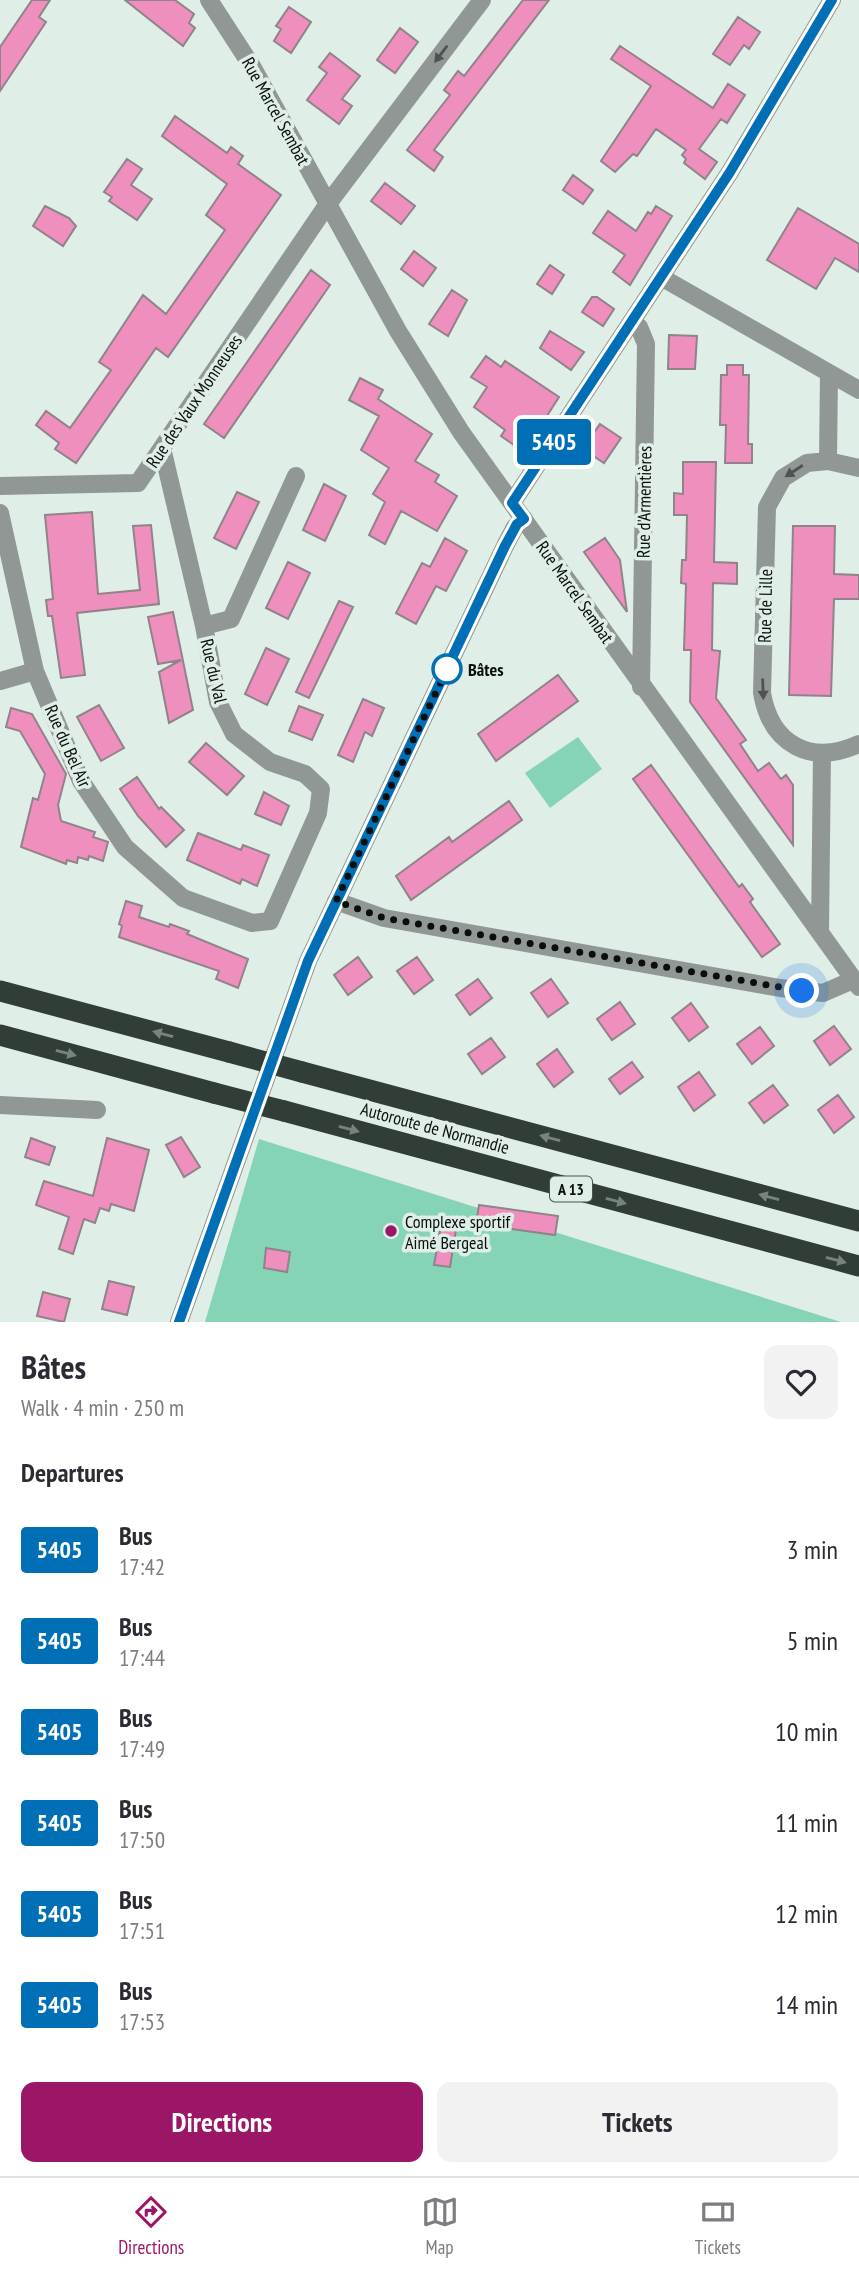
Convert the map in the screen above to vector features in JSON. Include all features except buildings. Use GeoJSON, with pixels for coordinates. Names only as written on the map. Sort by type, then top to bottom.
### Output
{"type":"FeatureCollection","features":[{"type":"Feature","properties":{"kind":"highway","name":"Autoroute de Normandie"},"geometry":{"type":"LineString","coordinates":[[0,991],[859,1221]]}},
{"type":"Feature","properties":{"kind":"highway","name":"Autoroute de Normandie"},"geometry":{"type":"LineString","coordinates":[[0,1035],[859,1266]]}},
{"type":"Feature","properties":{"kind":"street","name":"Rue Marcel Sembat"},"geometry":{"type":"LineString","coordinates":[[209,0],[253,68],[398,331],[461,432],[641,687],[856,983]]}},
{"type":"Feature","properties":{"kind":"street","name":"Rue des Vaux Monneuses"},"geometry":{"type":"LineString","coordinates":[[0,486],[138,483],[327,205],[482,0]]}},
{"type":"Feature","properties":{"kind":"street"},"geometry":{"type":"LineString","coordinates":[[512,503],[775,100],[832,0]]}},
{"type":"Feature","properties":{"kind":"street"},"geometry":{"type":"LineString","coordinates":[[662,276],[859,390]]}},
{"type":"Feature","properties":{"kind":"street","name":"Rue d'Armentières"},"geometry":{"type":"LineString","coordinates":[[632,321],[639,327],[646,344],[641,687]]}},
{"type":"Feature","properties":{"kind":"street"},"geometry":{"type":"LineString","coordinates":[[828,461],[829,373]]}},
{"type":"Feature","properties":{"kind":"street","name":"Rue du Val"},"geometry":{"type":"LineString","coordinates":[[162,448],[204,626],[218,702],[234,734],[270,762],[305,774],[321,789],[318,813],[270,921]]}},
{"type":"Feature","properties":{"kind":"street","name":"Rue de Lille"},"geometry":{"type":"LineString","coordinates":[[822,753],[802,750],[780,734],[766,715],[762,693],[767,507],[783,478],[807,463],[828,461],[859,468]]}},
{"type":"Feature","properties":{"kind":"street"},"geometry":{"type":"LineString","coordinates":[[204,626],[231,619],[296,476]]}},
{"type":"Feature","properties":{"kind":"street","name":"Rue du Bel Air"},"geometry":{"type":"LineString","coordinates":[[0,513],[35,671],[81,780],[125,847],[183,898],[252,923],[270,921]]}},
{"type":"Feature","properties":{"kind":"street"},"geometry":{"type":"LineString","coordinates":[[179,1322],[304,973],[505,546],[517,524],[524,519]]}},
{"type":"Feature","properties":{"kind":"street"},"geometry":{"type":"LineString","coordinates":[[0,681],[35,671]]}},
{"type":"Feature","properties":{"kind":"street"},"geometry":{"type":"LineString","coordinates":[[820,932],[822,753],[841,752],[859,744]]}},
{"type":"Feature","properties":{"kind":"street"},"geometry":{"type":"LineString","coordinates":[[336,901],[384,918],[780,988],[823,993],[856,983]]}},
{"type":"Feature","properties":{"kind":"street"},"geometry":{"type":"LineString","coordinates":[[0,1105],[97,1110]]}},
{"type":"Feature","properties":{"kind":"green space"},"geometry":{"type":"Polygon","coordinates":[[[578,737],[602,769],[550,808],[525,773],[578,737]]]}},
{"type":"Feature","properties":{"kind":"green space","name":"Complexe sportif Aimé Bergeal"},"geometry":{"type":"Polygon","coordinates":[[[259,1139],[841,1322],[205,1322],[259,1139]]]}},
{"type":"Feature","properties":{"kind":"bus line","name":"5405"},"geometry":{"type":"LineString","coordinates":[[179,1322],[308,961],[505,546],[517,524],[524,519],[512,503],[730,172],[832,0]]}},
{"type":"Feature","properties":{"kind":"place","name":"Bâtes"},"geometry":{"type":"Point","coordinates":[447,669]}},
{"type":"Feature","properties":{"kind":"place","name":"Complexe sportif Aimé Bergeal"},"geometry":{"type":"Point","coordinates":[391,1231]}},
{"type":"Feature","properties":{"kind":"route"},"geometry":{"type":"LineString","coordinates":[[447,669],[452,659],[336,901],[384,918],[802,991]]}}]}
